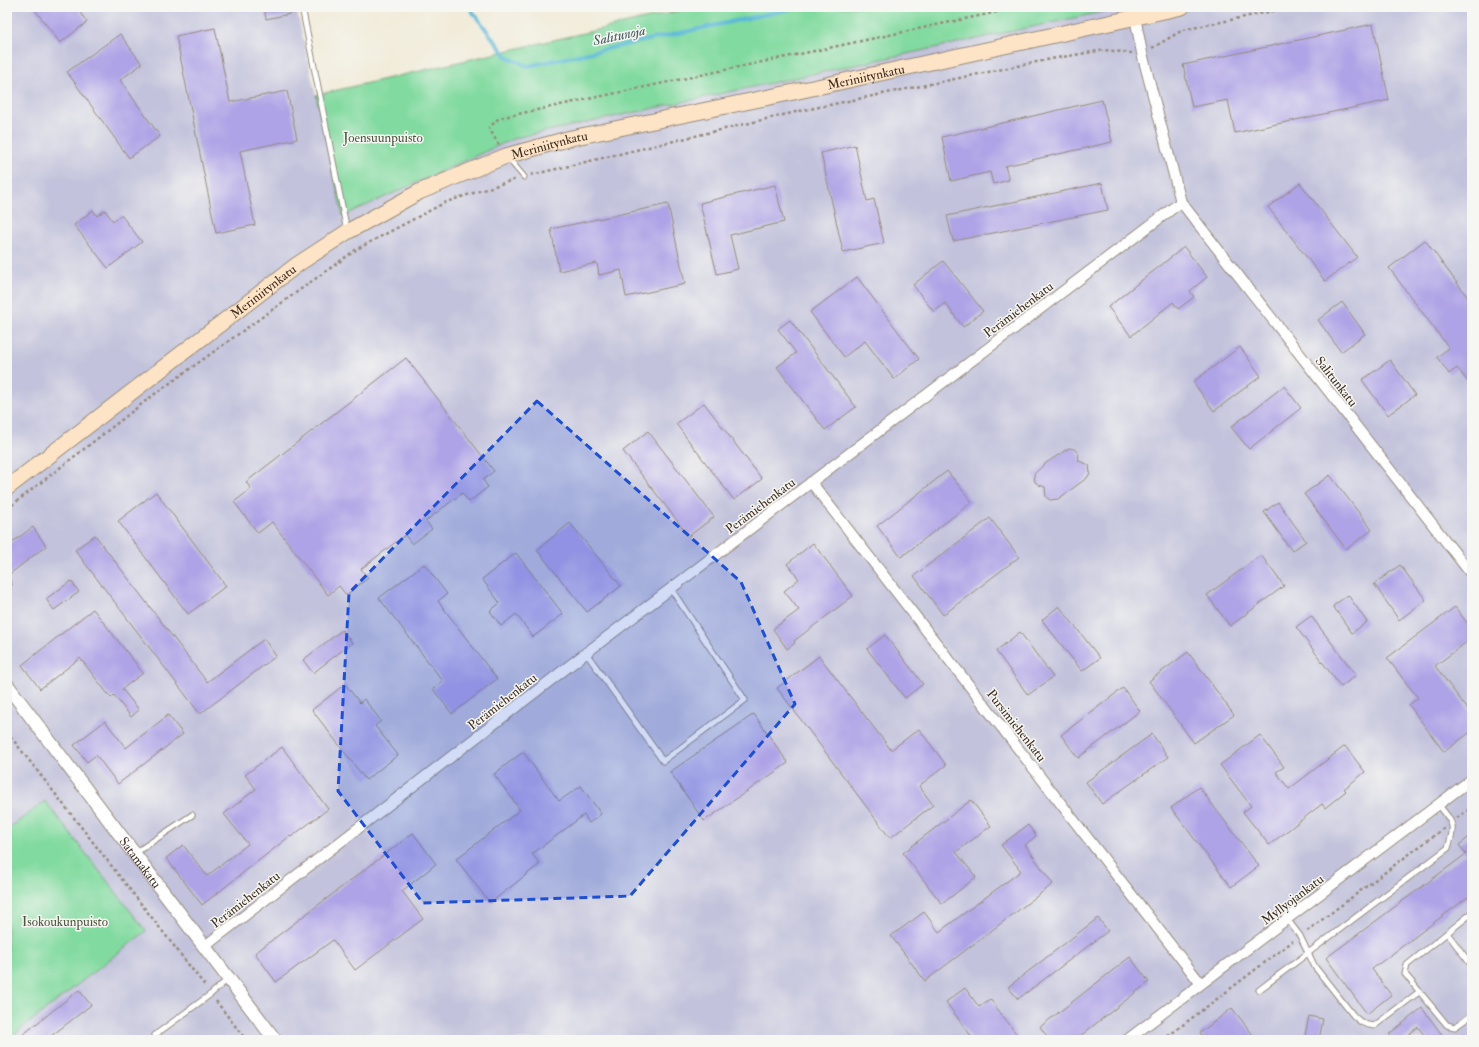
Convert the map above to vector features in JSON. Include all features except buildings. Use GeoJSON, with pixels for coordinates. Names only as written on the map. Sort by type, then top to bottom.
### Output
{"type":"FeatureCollection","features":[{"type":"Feature","properties":{"kind":"main road","name":"Meriniitynkatu"},"geometry":{"type":"LineString","coordinates":[[7,488],[298,264],[347,232],[419,192],[506,156],[571,138],[794,92],[1182,7]]}},
{"type":"Feature","properties":{"kind":"street"},"geometry":{"type":"LineString","coordinates":[[1135,17],[1142,54],[1181,202]]}},
{"type":"Feature","properties":{"kind":"street","name":"Perämiehenkatu"},"geometry":{"type":"LineString","coordinates":[[205,946],[671,588],[1181,202]]}},
{"type":"Feature","properties":{"kind":"street","name":"Salitunkatu"},"geometry":{"type":"LineString","coordinates":[[1181,202],[1472,575]]}},
{"type":"Feature","properties":{"kind":"street","name":"Pursimiehenkatu"},"geometry":{"type":"LineString","coordinates":[[811,482],[1201,984]]}},
{"type":"Feature","properties":{"kind":"street","name":"Satamakatu"},"geometry":{"type":"LineString","coordinates":[[7,685],[276,1040]]}},
{"type":"Feature","properties":{"kind":"street","name":"Myllyojankatu"},"geometry":{"type":"LineString","coordinates":[[1127,1040],[1472,779]]}},
{"type":"Feature","properties":{"kind":"lane"},"geometry":{"type":"LineString","coordinates":[[302,7],[347,232]]}},
{"type":"Feature","properties":{"kind":"lane"},"geometry":{"type":"LineString","coordinates":[[506,156],[524,177]]}},
{"type":"Feature","properties":{"kind":"lane"},"geometry":{"type":"LineString","coordinates":[[586,653],[663,761],[745,700],[671,588]]}},
{"type":"Feature","properties":{"kind":"lane"},"geometry":{"type":"LineString","coordinates":[[1259,990],[1448,848],[1453,833],[1452,822],[1438,804]]}},
{"type":"Feature","properties":{"kind":"lane"},"geometry":{"type":"LineString","coordinates":[[135,853],[192,814]]}},
{"type":"Feature","properties":{"kind":"lane"},"geometry":{"type":"LineString","coordinates":[[1472,913],[1407,965],[1405,974],[1447,1025],[1455,1027],[1472,1015]]}},
{"type":"Feature","properties":{"kind":"lane"},"geometry":{"type":"LineString","coordinates":[[1287,919],[1300,936],[1315,967],[1348,1009],[1359,1021],[1366,1025],[1374,1026],[1419,992]]}},
{"type":"Feature","properties":{"kind":"lane"},"geometry":{"type":"LineString","coordinates":[[1446,933],[1472,966]]}},
{"type":"Feature","properties":{"kind":"lane"},"geometry":{"type":"LineString","coordinates":[[155,1035],[211,994],[229,978]]}},
{"type":"Feature","properties":{"kind":"path"},"geometry":{"type":"LineString","coordinates":[[506,156],[489,128],[499,118],[1021,7]]}},
{"type":"Feature","properties":{"kind":"path"},"geometry":{"type":"LineString","coordinates":[[7,510],[152,396],[357,249],[446,202],[524,177],[800,111],[1056,58],[1104,50],[1142,54],[1183,30],[1292,7]]}},
{"type":"Feature","properties":{"kind":"path"},"geometry":{"type":"LineString","coordinates":[[7,732],[246,1040]]}},
{"type":"Feature","properties":{"kind":"path"},"geometry":{"type":"LineString","coordinates":[[1163,1040],[1472,807]]}},
{"type":"Feature","properties":{"kind":"highlighted area"},"geometry":{"type":"Polygon","coordinates":[[[537,401],[741,582],[795,704],[630,896],[423,903],[338,791],[349,593],[537,401]]]}},
{"type":"Feature","properties":{"kind":"shaded area"},"geometry":{"type":"Polygon","coordinates":[[[7,7],[296,7],[343,216],[515,138],[1125,7],[1472,7],[1472,1040],[7,1040],[146,931],[45,802],[7,830],[7,7]]]}},
{"type":"Feature","properties":{"kind":"green space","name":"Joensuunpuisto"},"geometry":{"type":"Polygon","coordinates":[[[696,7],[1125,7],[515,138],[343,216],[316,95],[696,7]]]}},
{"type":"Feature","properties":{"kind":"green space","name":"Isokoukunpuisto"},"geometry":{"type":"Polygon","coordinates":[[[45,801],[146,931],[7,1040],[7,830],[45,801]]]}},
{"type":"Feature","properties":{"kind":"waterway","name":"Salitunoja"},"geometry":{"type":"LineString","coordinates":[[469,7],[507,57],[528,66],[799,7]]}}]}
